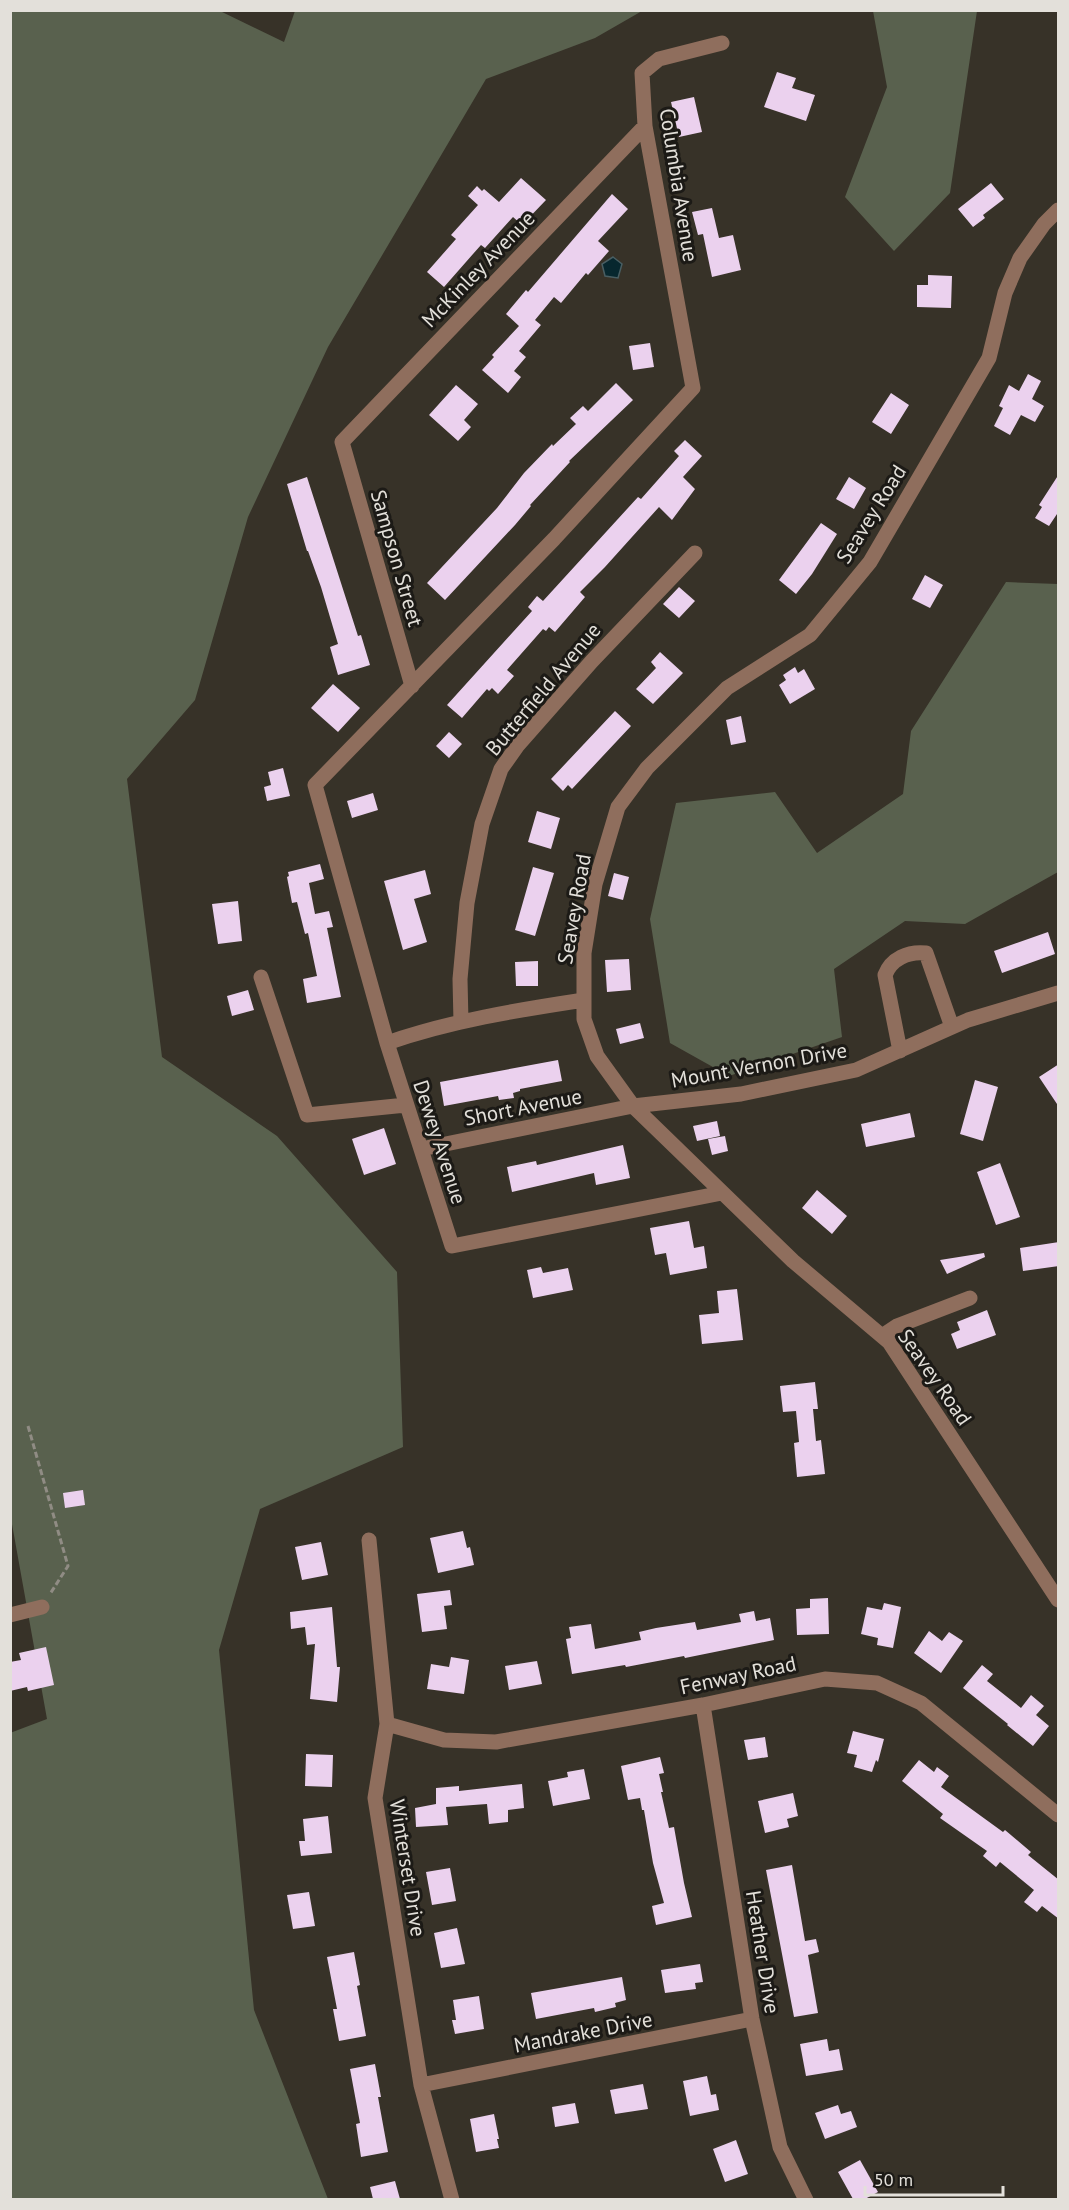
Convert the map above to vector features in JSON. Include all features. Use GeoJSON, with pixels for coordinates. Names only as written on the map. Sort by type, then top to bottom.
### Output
{"type":"FeatureCollection","features":[{"type":"Feature","properties":{"kind":"street","name":"Columbia Avenue"},"geometry":{"type":"LineString","coordinates":[[412,686],[554,539],[693,388],[645,126],[642,73],[659,59],[722,43]]}},
{"type":"Feature","properties":{"kind":"street","name":"McKinley Avenue"},"geometry":{"type":"LineString","coordinates":[[342,442],[645,126]]}},
{"type":"Feature","properties":{"kind":"street","name":"Seavey Road"},"geometry":{"type":"LineString","coordinates":[[1059,210],[1044,224],[1020,258],[1005,293],[989,358],[870,562],[810,635],[727,688],[647,768],[618,807],[595,884],[584,953],[584,1019],[597,1056],[633,1106],[793,1261],[889,1342],[1059,1600]]}},
{"type":"Feature","properties":{"kind":"street","name":"Sampson Street"},"geometry":{"type":"LineString","coordinates":[[342,442],[412,686]]}},
{"type":"Feature","properties":{"kind":"street","name":"Butterfield Avenue"},"geometry":{"type":"LineString","coordinates":[[461,1022],[460,980],[467,903],[482,824],[501,769],[518,746],[592,661],[695,553]]}},
{"type":"Feature","properties":{"kind":"street","name":"Dewey Avenue"},"geometry":{"type":"LineString","coordinates":[[412,686],[315,785],[387,1043],[452,1246],[722,1193]]}},
{"type":"Feature","properties":{"kind":"street"},"geometry":{"type":"LineString","coordinates":[[900,1051],[885,975],[889,964],[896,959],[926,952],[952,1027]]}},
{"type":"Feature","properties":{"kind":"street"},"geometry":{"type":"LineString","coordinates":[[261,977],[307,1114],[406,1105]]}},
{"type":"Feature","properties":{"kind":"street","name":"Mount Vernon Drive"},"geometry":{"type":"LineString","coordinates":[[633,1106],[741,1094],[856,1070],[968,1020],[1059,993]]}},
{"type":"Feature","properties":{"kind":"street"},"geometry":{"type":"LineString","coordinates":[[387,1043],[461,1022],[584,1000]]}},
{"type":"Feature","properties":{"kind":"street","name":"Short Avenue"},"geometry":{"type":"LineString","coordinates":[[421,1149],[633,1106]]}},
{"type":"Feature","properties":{"kind":"street"},"geometry":{"type":"LineString","coordinates":[[882,1336],[897,1326],[970,1298]]}},
{"type":"Feature","properties":{"kind":"street","name":"Winterset Drive"},"geometry":{"type":"LineString","coordinates":[[369,1540],[387,1724],[375,1798],[422,2085],[452,2199]]}},
{"type":"Feature","properties":{"kind":"street"},"geometry":{"type":"LineString","coordinates":[[10,1615],[42,1607]]}},
{"type":"Feature","properties":{"kind":"street","name":"Fenway Road"},"geometry":{"type":"LineString","coordinates":[[387,1724],[444,1740],[496,1742],[703,1705],[825,1679],[877,1683],[921,1703],[1059,1815]]}},
{"type":"Feature","properties":{"kind":"street","name":"Heather Drive"},"geometry":{"type":"LineString","coordinates":[[703,1705],[752,2019],[780,2147],[806,2199]]}},
{"type":"Feature","properties":{"kind":"street","name":"Mandrake Drive"},"geometry":{"type":"LineString","coordinates":[[422,2085],[752,2019]]}},
{"type":"Feature","properties":{"kind":"path"},"geometry":{"type":"LineString","coordinates":[[27,1426],[68,1566],[42,1607]]}},
{"type":"Feature","properties":{"kind":"green space"},"geometry":{"type":"Polygon","coordinates":[[[11,11],[220,11],[284,42],[295,11],[642,11],[595,38],[486,79],[328,347],[248,517],[195,700],[127,779],[162,1057],[277,1136],[397,1272],[403,1447],[260,1509],[219,1650],[254,2010],[328,2199],[11,2199],[10,1733],[47,1719],[10,1513],[11,11]]]}},
{"type":"Feature","properties":{"kind":"green space"},"geometry":{"type":"Polygon","coordinates":[[[873,11],[977,11],[950,193],[894,251],[845,197],[887,87],[873,11]]]}},
{"type":"Feature","properties":{"kind":"green space"},"geometry":{"type":"Polygon","coordinates":[[[1006,582],[1058,584],[1058,872],[965,924],[905,921],[834,969],[842,1037],[729,1076],[670,1043],[650,919],[676,803],[775,792],[817,853],[903,794],[911,731],[1006,582]]]}},
{"type":"Feature","properties":{"kind":"water"},"geometry":{"type":"Polygon","coordinates":[[[613,257],[622,264],[618,278],[605,276],[602,264],[613,257]]]}},
{"type":"Feature","properties":{"kind":"building"},"geometry":{"type":"Polygon","coordinates":[[[777,72],[796,78],[792,88],[815,95],[806,121],[764,107],[777,72]]]}},
{"type":"Feature","properties":{"kind":"building"},"geometry":{"type":"Polygon","coordinates":[[[694,97],[702,132],[679,137],[671,102],[694,97]]]}},
{"type":"Feature","properties":{"kind":"building"},"geometry":{"type":"Polygon","coordinates":[[[521,178],[546,200],[522,225],[513,217],[485,248],[481,245],[444,287],[427,272],[456,239],[451,235],[478,205],[468,196],[477,186],[499,202],[521,178]]]}},
{"type":"Feature","properties":{"kind":"building"},"geometry":{"type":"Polygon","coordinates":[[[991,183],[1004,199],[983,215],[985,218],[973,227],[958,209],[991,183]]]}},
{"type":"Feature","properties":{"kind":"building"},"geometry":{"type":"Polygon","coordinates":[[[612,194],[628,209],[598,241],[609,251],[588,275],[586,273],[561,303],[554,297],[535,320],[541,325],[519,351],[526,357],[514,371],[521,377],[508,393],[482,370],[494,357],[492,355],[519,326],[506,314],[526,290],[528,292],[612,194]]]}},
{"type":"Feature","properties":{"kind":"building"},"geometry":{"type":"Polygon","coordinates":[[[712,208],[719,238],[733,235],[741,270],[712,277],[703,234],[698,235],[692,212],[712,208]]]}},
{"type":"Feature","properties":{"kind":"building"},"geometry":{"type":"Polygon","coordinates":[[[928,275],[952,276],[951,308],[917,307],[917,285],[928,285],[928,275]]]}},
{"type":"Feature","properties":{"kind":"building"},"geometry":{"type":"Polygon","coordinates":[[[650,343],[654,367],[633,370],[629,346],[650,343]]]}},
{"type":"Feature","properties":{"kind":"building"},"geometry":{"type":"Polygon","coordinates":[[[1028,374],[1041,381],[1032,399],[1044,406],[1035,422],[1021,415],[1010,435],[994,426],[1003,408],[999,406],[1009,385],[1019,391],[1028,374]]]}},
{"type":"Feature","properties":{"kind":"building"},"geometry":{"type":"Polygon","coordinates":[[[616,383],[633,400],[569,461],[515,525],[445,600],[427,583],[497,508],[524,473],[552,444],[553,446],[576,424],[570,418],[583,406],[588,411],[616,383]]]}},
{"type":"Feature","properties":{"kind":"building"},"geometry":{"type":"Polygon","coordinates":[[[456,385],[478,404],[464,420],[471,427],[458,441],[429,415],[456,385]]]}},
{"type":"Feature","properties":{"kind":"building"},"geometry":{"type":"Polygon","coordinates":[[[891,393],[909,405],[891,434],[872,422],[891,393]]]}},
{"type":"Feature","properties":{"kind":"building"},"geometry":{"type":"Polygon","coordinates":[[[685,440],[702,456],[683,477],[695,489],[672,520],[659,507],[580,592],[585,597],[555,632],[549,627],[546,631],[543,629],[507,670],[514,676],[498,694],[492,688],[489,691],[487,689],[462,718],[447,705],[532,611],[528,607],[537,596],[543,601],[638,497],[641,499],[679,456],[674,451],[685,440]]]}},
{"type":"Feature","properties":{"kind":"building"},"geometry":{"type":"Polygon","coordinates":[[[1059,474],[1059,511],[1049,526],[1035,518],[1042,507],[1039,505],[1059,474]]]}},
{"type":"Feature","properties":{"kind":"building"},"geometry":{"type":"Polygon","coordinates":[[[307,477],[358,636],[361,635],[370,665],[338,675],[330,647],[338,644],[287,484],[307,477]]]}},
{"type":"Feature","properties":{"kind":"building"},"geometry":{"type":"Polygon","coordinates":[[[849,477],[866,488],[854,509],[836,499],[849,477]]]}},
{"type":"Feature","properties":{"kind":"building"},"geometry":{"type":"Polygon","coordinates":[[[821,523],[837,534],[812,574],[796,594],[779,580],[821,523]]]}},
{"type":"Feature","properties":{"kind":"building"},"geometry":{"type":"Polygon","coordinates":[[[925,575],[943,585],[930,608],[912,599],[925,575]]]}},
{"type":"Feature","properties":{"kind":"building"},"geometry":{"type":"Polygon","coordinates":[[[679,587],[695,601],[679,618],[663,604],[679,587]]]}},
{"type":"Feature","properties":{"kind":"building"},"geometry":{"type":"Polygon","coordinates":[[[660,652],[683,673],[653,704],[636,689],[656,668],[651,662],[660,652]]]}},
{"type":"Feature","properties":{"kind":"building"},"geometry":{"type":"Polygon","coordinates":[[[795,667],[798,673],[804,669],[815,689],[790,704],[779,685],[786,680],[783,675],[795,667]]]}},
{"type":"Feature","properties":{"kind":"building"},"geometry":{"type":"Polygon","coordinates":[[[333,684],[360,708],[338,732],[311,708],[333,684]]]}},
{"type":"Feature","properties":{"kind":"building"},"geometry":{"type":"Polygon","coordinates":[[[615,711],[631,726],[572,789],[568,785],[563,791],[551,779],[615,711]]]}},
{"type":"Feature","properties":{"kind":"building"},"geometry":{"type":"Polygon","coordinates":[[[741,716],[746,742],[731,745],[726,720],[741,716]]]}},
{"type":"Feature","properties":{"kind":"building"},"geometry":{"type":"Polygon","coordinates":[[[449,732],[462,744],[449,758],[436,746],[449,732]]]}},
{"type":"Feature","properties":{"kind":"building"},"geometry":{"type":"Polygon","coordinates":[[[283,768],[290,796],[267,801],[264,787],[271,785],[268,772],[283,768]]]}},
{"type":"Feature","properties":{"kind":"building"},"geometry":{"type":"Polygon","coordinates":[[[373,793],[378,810],[352,818],[347,801],[373,793]]]}},
{"type":"Feature","properties":{"kind":"building"},"geometry":{"type":"Polygon","coordinates":[[[537,811],[560,818],[551,849],[528,842],[537,811]]]}},
{"type":"Feature","properties":{"kind":"building"},"geometry":{"type":"Polygon","coordinates":[[[320,864],[324,879],[309,883],[315,914],[329,911],[333,927],[327,928],[341,997],[307,1003],[303,979],[317,976],[308,933],[305,934],[297,902],[292,903],[287,877],[288,872],[320,864]]]}},
{"type":"Feature","properties":{"kind":"building"},"geometry":{"type":"Polygon","coordinates":[[[533,867],[554,873],[535,936],[515,930],[533,867]]]}},
{"type":"Feature","properties":{"kind":"building"},"geometry":{"type":"Polygon","coordinates":[[[425,870],[431,894],[414,899],[427,942],[403,950],[384,881],[425,870]]]}},
{"type":"Feature","properties":{"kind":"building"},"geometry":{"type":"Polygon","coordinates":[[[614,873],[629,877],[623,900],[608,896],[614,873]]]}},
{"type":"Feature","properties":{"kind":"building"},"geometry":{"type":"Polygon","coordinates":[[[238,901],[242,941],[218,944],[212,904],[238,901]]]}},
{"type":"Feature","properties":{"kind":"building"},"geometry":{"type":"Polygon","coordinates":[[[1048,932],[1055,954],[1002,973],[994,951],[1048,932]]]}},
{"type":"Feature","properties":{"kind":"building"},"geometry":{"type":"Polygon","coordinates":[[[629,959],[631,990],[607,992],[605,960],[629,959]]]}},
{"type":"Feature","properties":{"kind":"building"},"geometry":{"type":"Polygon","coordinates":[[[538,961],[538,986],[516,986],[515,962],[538,961]]]}},
{"type":"Feature","properties":{"kind":"building"},"geometry":{"type":"Polygon","coordinates":[[[248,990],[254,1010],[232,1016],[227,996],[248,990]]]}},
{"type":"Feature","properties":{"kind":"building"},"geometry":{"type":"Polygon","coordinates":[[[640,1023],[644,1038],[620,1044],[616,1029],[640,1023]]]}},
{"type":"Feature","properties":{"kind":"building"},"geometry":{"type":"Polygon","coordinates":[[[558,1060],[562,1081],[520,1089],[513,1093],[514,1098],[499,1100],[498,1096],[444,1106],[440,1082],[558,1060]]]}},
{"type":"Feature","properties":{"kind":"building"},"geometry":{"type":"Polygon","coordinates":[[[1059,1064],[1059,1107],[1039,1077],[1059,1064]]]}},
{"type":"Feature","properties":{"kind":"building"},"geometry":{"type":"Polygon","coordinates":[[[975,1080],[998,1087],[983,1141],[960,1134],[975,1080]]]}},
{"type":"Feature","properties":{"kind":"building"},"geometry":{"type":"Polygon","coordinates":[[[910,1113],[915,1137],[866,1147],[861,1124],[910,1113]]]}},
{"type":"Feature","properties":{"kind":"building"},"geometry":{"type":"Polygon","coordinates":[[[717,1121],[720,1136],[697,1141],[693,1126],[717,1121]]]}},
{"type":"Feature","properties":{"kind":"building"},"geometry":{"type":"Polygon","coordinates":[[[384,1128],[396,1164],[364,1175],[352,1139],[384,1128]]]}},
{"type":"Feature","properties":{"kind":"building"},"geometry":{"type":"Polygon","coordinates":[[[725,1136],[728,1151],[712,1155],[708,1139],[725,1136]]]}},
{"type":"Feature","properties":{"kind":"building"},"geometry":{"type":"Polygon","coordinates":[[[623,1145],[630,1178],[596,1185],[594,1173],[512,1192],[507,1167],[536,1161],[537,1165],[623,1145]]]}},
{"type":"Feature","properties":{"kind":"building"},"geometry":{"type":"Polygon","coordinates":[[[1000,1163],[1020,1217],[996,1225],[977,1172],[1000,1163]]]}},
{"type":"Feature","properties":{"kind":"building"},"geometry":{"type":"Polygon","coordinates":[[[817,1190],[847,1216],[832,1234],[802,1208],[817,1190]]]}},
{"type":"Feature","properties":{"kind":"building"},"geometry":{"type":"Polygon","coordinates":[[[689,1221],[694,1248],[704,1246],[707,1268],[670,1275],[666,1253],[655,1255],[650,1228],[689,1221]]]}},
{"type":"Feature","properties":{"kind":"building"},"geometry":{"type":"Polygon","coordinates":[[[1059,1242],[1059,1266],[1023,1271],[1020,1248],[1059,1242]]]}},
{"type":"Feature","properties":{"kind":"building"},"geometry":{"type":"Polygon","coordinates":[[[984,1253],[985,1257],[947,1274],[940,1260],[984,1253]]]}},
{"type":"Feature","properties":{"kind":"building"},"geometry":{"type":"Polygon","coordinates":[[[541,1267],[543,1273],[568,1268],[573,1290],[533,1298],[527,1270],[541,1267]]]}},
{"type":"Feature","properties":{"kind":"building"},"geometry":{"type":"Polygon","coordinates":[[[737,1289],[743,1340],[702,1344],[699,1315],[719,1313],[717,1291],[737,1289]]]}},
{"type":"Feature","properties":{"kind":"building"},"geometry":{"type":"Polygon","coordinates":[[[987,1310],[996,1335],[957,1349],[951,1334],[960,1330],[957,1322],[987,1310]]]}},
{"type":"Feature","properties":{"kind":"building"},"geometry":{"type":"Polygon","coordinates":[[[815,1382],[818,1409],[813,1409],[816,1441],[821,1440],[825,1474],[797,1477],[794,1443],[799,1442],[796,1411],[783,1412],[780,1386],[815,1382]]]}},
{"type":"Feature","properties":{"kind":"building"},"geometry":{"type":"Polygon","coordinates":[[[83,1490],[85,1505],[65,1508],[63,1493],[83,1490]]]}},
{"type":"Feature","properties":{"kind":"building"},"geometry":{"type":"Polygon","coordinates":[[[463,1531],[474,1565],[438,1573],[430,1538],[463,1531]]]}},
{"type":"Feature","properties":{"kind":"building"},"geometry":{"type":"Polygon","coordinates":[[[321,1542],[328,1575],[302,1580],[295,1547],[321,1542]]]}},
{"type":"Feature","properties":{"kind":"building"},"geometry":{"type":"Polygon","coordinates":[[[450,1590],[452,1605],[444,1606],[447,1629],[422,1632],[417,1594],[450,1590]]]}},
{"type":"Feature","properties":{"kind":"building"},"geometry":{"type":"Polygon","coordinates":[[[828,1598],[829,1634],[797,1635],[796,1609],[810,1608],[810,1599],[828,1598]]]}},
{"type":"Feature","properties":{"kind":"building"},"geometry":{"type":"Polygon","coordinates":[[[884,1603],[901,1607],[893,1648],[877,1645],[878,1638],[861,1634],[867,1607],[882,1610],[884,1603]]]}},
{"type":"Feature","properties":{"kind":"building"},"geometry":{"type":"Polygon","coordinates":[[[332,1607],[337,1667],[340,1667],[337,1702],[310,1699],[315,1644],[307,1645],[305,1627],[291,1629],[290,1612],[332,1607]]]}},
{"type":"Feature","properties":{"kind":"building"},"geometry":{"type":"Polygon","coordinates":[[[754,1611],[756,1621],[770,1618],[774,1640],[685,1658],[684,1656],[572,1674],[566,1639],[571,1638],[569,1627],[591,1624],[595,1649],[641,1640],[639,1632],[656,1628],[695,1622],[697,1630],[741,1622],[739,1614],[754,1611]]]}},
{"type":"Feature","properties":{"kind":"building"},"geometry":{"type":"Polygon","coordinates":[[[929,1631],[942,1641],[949,1632],[963,1641],[941,1673],[914,1653],[929,1631]]]}},
{"type":"Feature","properties":{"kind":"building"},"geometry":{"type":"Polygon","coordinates":[[[46,1647],[54,1685],[28,1691],[27,1687],[10,1691],[10,1662],[21,1660],[19,1653],[46,1647]]]}},
{"type":"Feature","properties":{"kind":"building"},"geometry":{"type":"Polygon","coordinates":[[[451,1657],[469,1660],[464,1694],[427,1689],[431,1664],[449,1667],[451,1657]]]}},
{"type":"Feature","properties":{"kind":"building"},"geometry":{"type":"Polygon","coordinates":[[[537,1661],[542,1684],[509,1690],[505,1666],[537,1661]]]}},
{"type":"Feature","properties":{"kind":"building"},"geometry":{"type":"Polygon","coordinates":[[[982,1665],[993,1674],[987,1681],[1021,1708],[1031,1695],[1044,1706],[1036,1715],[1049,1726],[1033,1746],[963,1688],[982,1665]]]}},
{"type":"Feature","properties":{"kind":"building"},"geometry":{"type":"Polygon","coordinates":[[[853,1731],[884,1739],[878,1762],[876,1760],[872,1772],[854,1767],[857,1755],[847,1753],[853,1731]]]}},
{"type":"Feature","properties":{"kind":"building"},"geometry":{"type":"Polygon","coordinates":[[[765,1737],[768,1757],[748,1760],[744,1740],[765,1737]]]}},
{"type":"Feature","properties":{"kind":"building"},"geometry":{"type":"Polygon","coordinates":[[[306,1754],[333,1755],[332,1787],[305,1786],[306,1754]]]}},
{"type":"Feature","properties":{"kind":"building"},"geometry":{"type":"Polygon","coordinates":[[[660,1757],[664,1773],[659,1774],[663,1792],[661,1792],[669,1828],[674,1827],[692,1917],[656,1925],[652,1906],[664,1903],[653,1863],[644,1810],[642,1810],[640,1798],[628,1800],[621,1766],[660,1757]]]}},
{"type":"Feature","properties":{"kind":"building"},"geometry":{"type":"Polygon","coordinates":[[[919,1760],[934,1772],[937,1767],[949,1776],[941,1787],[1003,1832],[1005,1830],[1031,1852],[1028,1855],[1059,1880],[1059,1919],[1042,1906],[1037,1912],[1024,1902],[1034,1890],[1000,1862],[996,1867],[983,1856],[987,1851],[940,1818],[943,1814],[902,1781],[919,1760]]]}},
{"type":"Feature","properties":{"kind":"building"},"geometry":{"type":"Polygon","coordinates":[[[584,1769],[590,1799],[553,1806],[548,1781],[568,1777],[567,1772],[584,1769]]]}},
{"type":"Feature","properties":{"kind":"building"},"geometry":{"type":"Polygon","coordinates":[[[522,1784],[524,1808],[508,1810],[508,1822],[489,1824],[487,1804],[446,1807],[448,1825],[416,1827],[415,1808],[436,1804],[436,1788],[459,1786],[459,1791],[522,1784]]]}},
{"type":"Feature","properties":{"kind":"building"},"geometry":{"type":"Polygon","coordinates":[[[793,1793],[798,1816],[787,1819],[789,1827],[765,1833],[758,1801],[793,1793]]]}},
{"type":"Feature","properties":{"kind":"building"},"geometry":{"type":"Polygon","coordinates":[[[328,1816],[332,1853],[301,1856],[299,1841],[305,1841],[303,1819],[328,1816]]]}},
{"type":"Feature","properties":{"kind":"building"},"geometry":{"type":"Polygon","coordinates":[[[792,1865],[805,1941],[816,1939],[819,1952],[808,1955],[818,2013],[794,2017],[766,1870],[792,1865]]]}},
{"type":"Feature","properties":{"kind":"building"},"geometry":{"type":"Polygon","coordinates":[[[450,1868],[456,1901],[432,1905],[426,1872],[450,1868]]]}},
{"type":"Feature","properties":{"kind":"building"},"geometry":{"type":"Polygon","coordinates":[[[309,1892],[315,1926],[293,1929],[287,1895],[309,1892]]]}},
{"type":"Feature","properties":{"kind":"building"},"geometry":{"type":"Polygon","coordinates":[[[457,1928],[465,1964],[441,1968],[434,1933],[457,1928]]]}},
{"type":"Feature","properties":{"kind":"building"},"geometry":{"type":"Polygon","coordinates":[[[354,1952],[360,1985],[357,1986],[366,2036],[339,2041],[333,2009],[337,2009],[327,1957],[354,1952]]]}},
{"type":"Feature","properties":{"kind":"building"},"geometry":{"type":"Polygon","coordinates":[[[700,1964],[703,1982],[695,1983],[696,1989],[665,1993],[661,1970],[700,1964]]]}},
{"type":"Feature","properties":{"kind":"building"},"geometry":{"type":"Polygon","coordinates":[[[622,1977],[626,2000],[615,2003],[616,2007],[595,2012],[594,2008],[536,2019],[531,1993],[622,1977]]]}},
{"type":"Feature","properties":{"kind":"building"},"geometry":{"type":"Polygon","coordinates":[[[479,1996],[484,2029],[455,2034],[452,2020],[456,2020],[453,2000],[479,1996]]]}},
{"type":"Feature","properties":{"kind":"building"},"geometry":{"type":"Polygon","coordinates":[[[827,2039],[829,2051],[839,2049],[843,2070],[806,2076],[800,2044],[827,2039]]]}},
{"type":"Feature","properties":{"kind":"building"},"geometry":{"type":"Polygon","coordinates":[[[375,2064],[381,2097],[378,2097],[388,2152],[361,2157],[356,2124],[360,2123],[350,2069],[375,2064]]]}},
{"type":"Feature","properties":{"kind":"building"},"geometry":{"type":"Polygon","coordinates":[[[707,2076],[711,2095],[716,2094],[719,2110],[690,2116],[683,2081],[707,2076]]]}},
{"type":"Feature","properties":{"kind":"building"},"geometry":{"type":"Polygon","coordinates":[[[643,2084],[648,2109],[615,2114],[610,2090],[643,2084]]]}},
{"type":"Feature","properties":{"kind":"building"},"geometry":{"type":"Polygon","coordinates":[[[575,2103],[579,2123],[555,2127],[552,2107],[575,2103]]]}},
{"type":"Feature","properties":{"kind":"building"},"geometry":{"type":"Polygon","coordinates":[[[838,2105],[841,2114],[851,2111],[857,2127],[825,2139],[815,2113],[838,2105]]]}},
{"type":"Feature","properties":{"kind":"building"},"geometry":{"type":"Polygon","coordinates":[[[494,2114],[499,2148],[476,2152],[470,2119],[494,2114]]]}},
{"type":"Feature","properties":{"kind":"building"},"geometry":{"type":"Polygon","coordinates":[[[736,2140],[748,2174],[725,2182],[713,2149],[736,2140]]]}},
{"type":"Feature","properties":{"kind":"building"},"geometry":{"type":"Polygon","coordinates":[[[860,2160],[878,2192],[865,2199],[853,2199],[838,2172],[860,2160]]]}},
{"type":"Feature","properties":{"kind":"building"},"geometry":{"type":"Polygon","coordinates":[[[395,2181],[400,2199],[373,2199],[370,2187],[395,2181]]]}}]}
